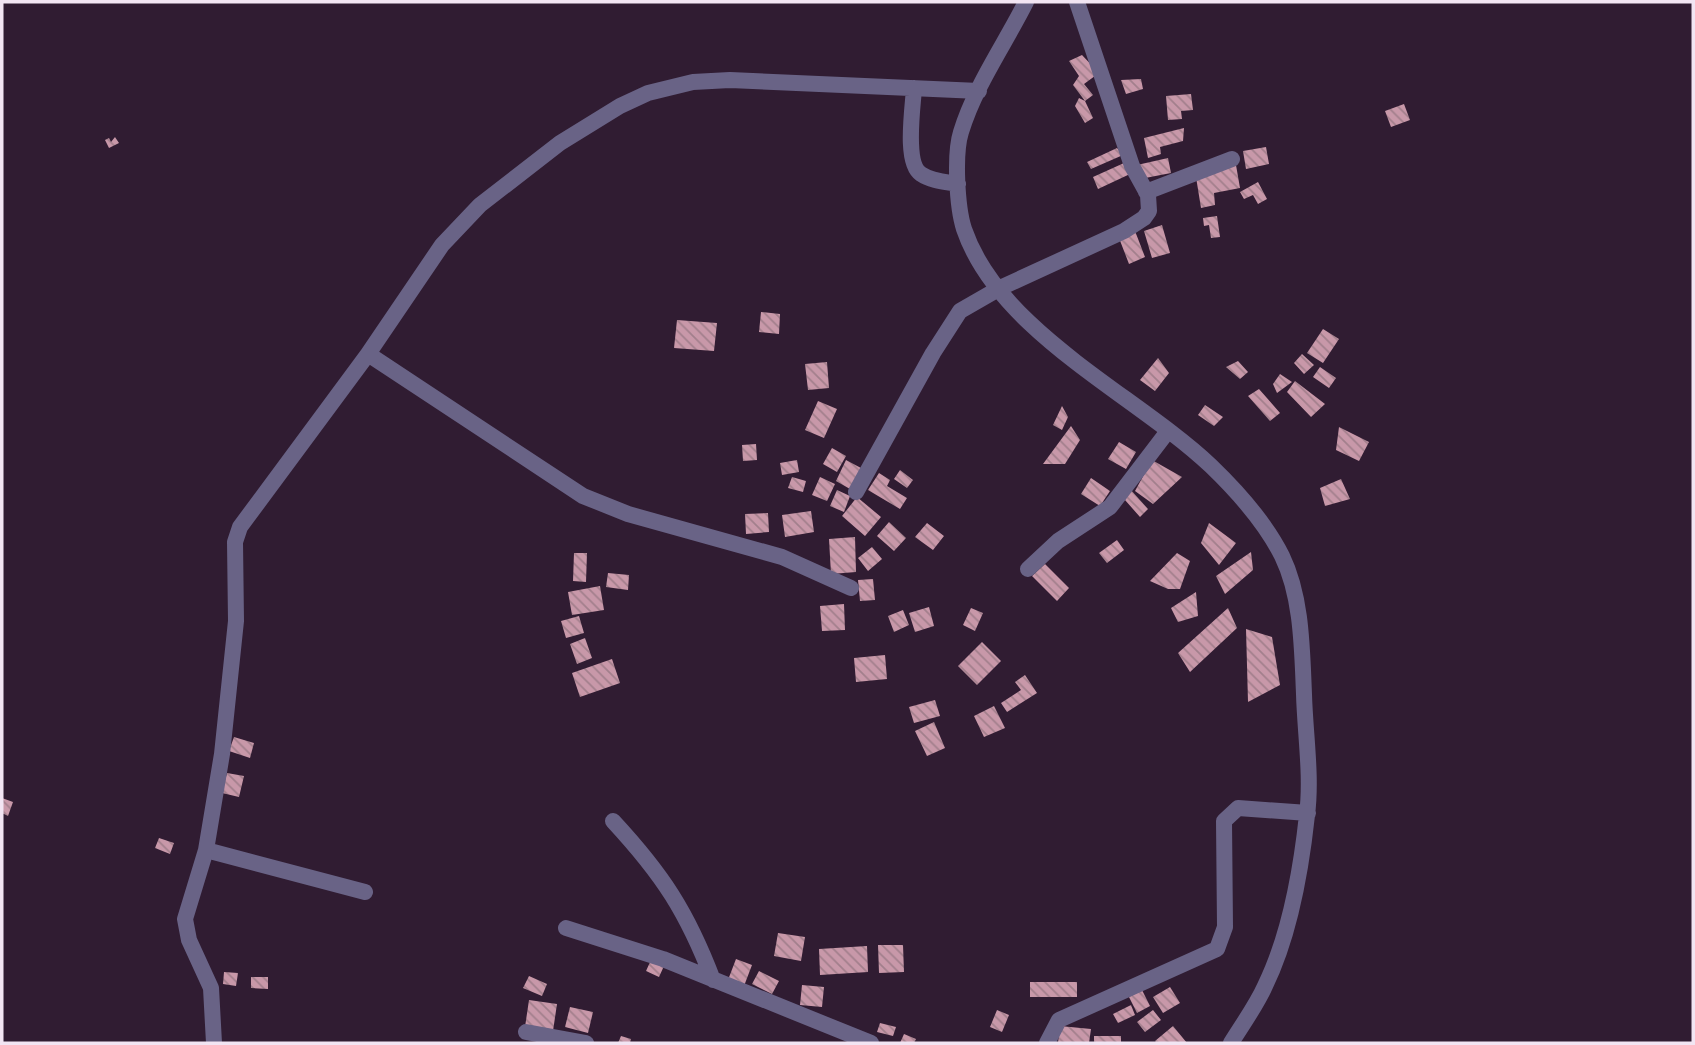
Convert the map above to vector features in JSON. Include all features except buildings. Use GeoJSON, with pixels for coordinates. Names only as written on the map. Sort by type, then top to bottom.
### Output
{"type":"FeatureCollection","features":[{"type":"Feature","properties":{"kind":"street"},"geometry":{"type":"LineString","coordinates":[[1026,2],[979,91],[960,135],[958,184],[963,226],[978,261],[1027,318],[1093,377],[1168,431],[1209,465],[1242,499],[1284,558],[1302,640],[1308,813],[1285,928],[1266,986],[1231,1043]]}},
{"type":"Feature","properties":{"kind":"street"},"geometry":{"type":"LineString","coordinates":[[856,492],[960,311],[1000,288],[1079,254],[1138,223],[1149,211],[1151,202],[1132,166],[1077,2]]}},
{"type":"Feature","properties":{"kind":"street"},"geometry":{"type":"LineString","coordinates":[[214,1043],[211,988],[189,940],[185,919],[206,850],[222,754],[234,649],[238,584],[236,536],[368,354],[442,245],[460,224],[533,163],[620,106],[648,93],[682,85],[730,80],[979,91]]}},
{"type":"Feature","properties":{"kind":"street"},"geometry":{"type":"LineString","coordinates":[[914,88],[911,148],[915,168],[925,176],[958,184]]}},
{"type":"Feature","properties":{"kind":"street"},"geometry":{"type":"LineString","coordinates":[[1146,192],[1232,159]]}},
{"type":"Feature","properties":{"kind":"street"},"geometry":{"type":"LineString","coordinates":[[368,354],[583,496],[628,514],[782,557],[851,588]]}},
{"type":"Feature","properties":{"kind":"street"},"geometry":{"type":"LineString","coordinates":[[1028,569],[1058,541],[1110,507],[1168,431]]}},
{"type":"Feature","properties":{"kind":"street"},"geometry":{"type":"LineString","coordinates":[[1047,1043],[1059,1020],[1217,948],[1225,927],[1224,821],[1230,813],[1238,808],[1308,813]]}},
{"type":"Feature","properties":{"kind":"street"},"geometry":{"type":"LineString","coordinates":[[613,821],[649,860],[677,899],[700,943],[713,980]]}},
{"type":"Feature","properties":{"kind":"street"},"geometry":{"type":"LineString","coordinates":[[206,850],[365,892]]}},
{"type":"Feature","properties":{"kind":"street"},"geometry":{"type":"LineString","coordinates":[[566,928],[663,959],[871,1043]]}},
{"type":"Feature","properties":{"kind":"street"},"geometry":{"type":"LineString","coordinates":[[527,1032],[586,1043]]}}]}
